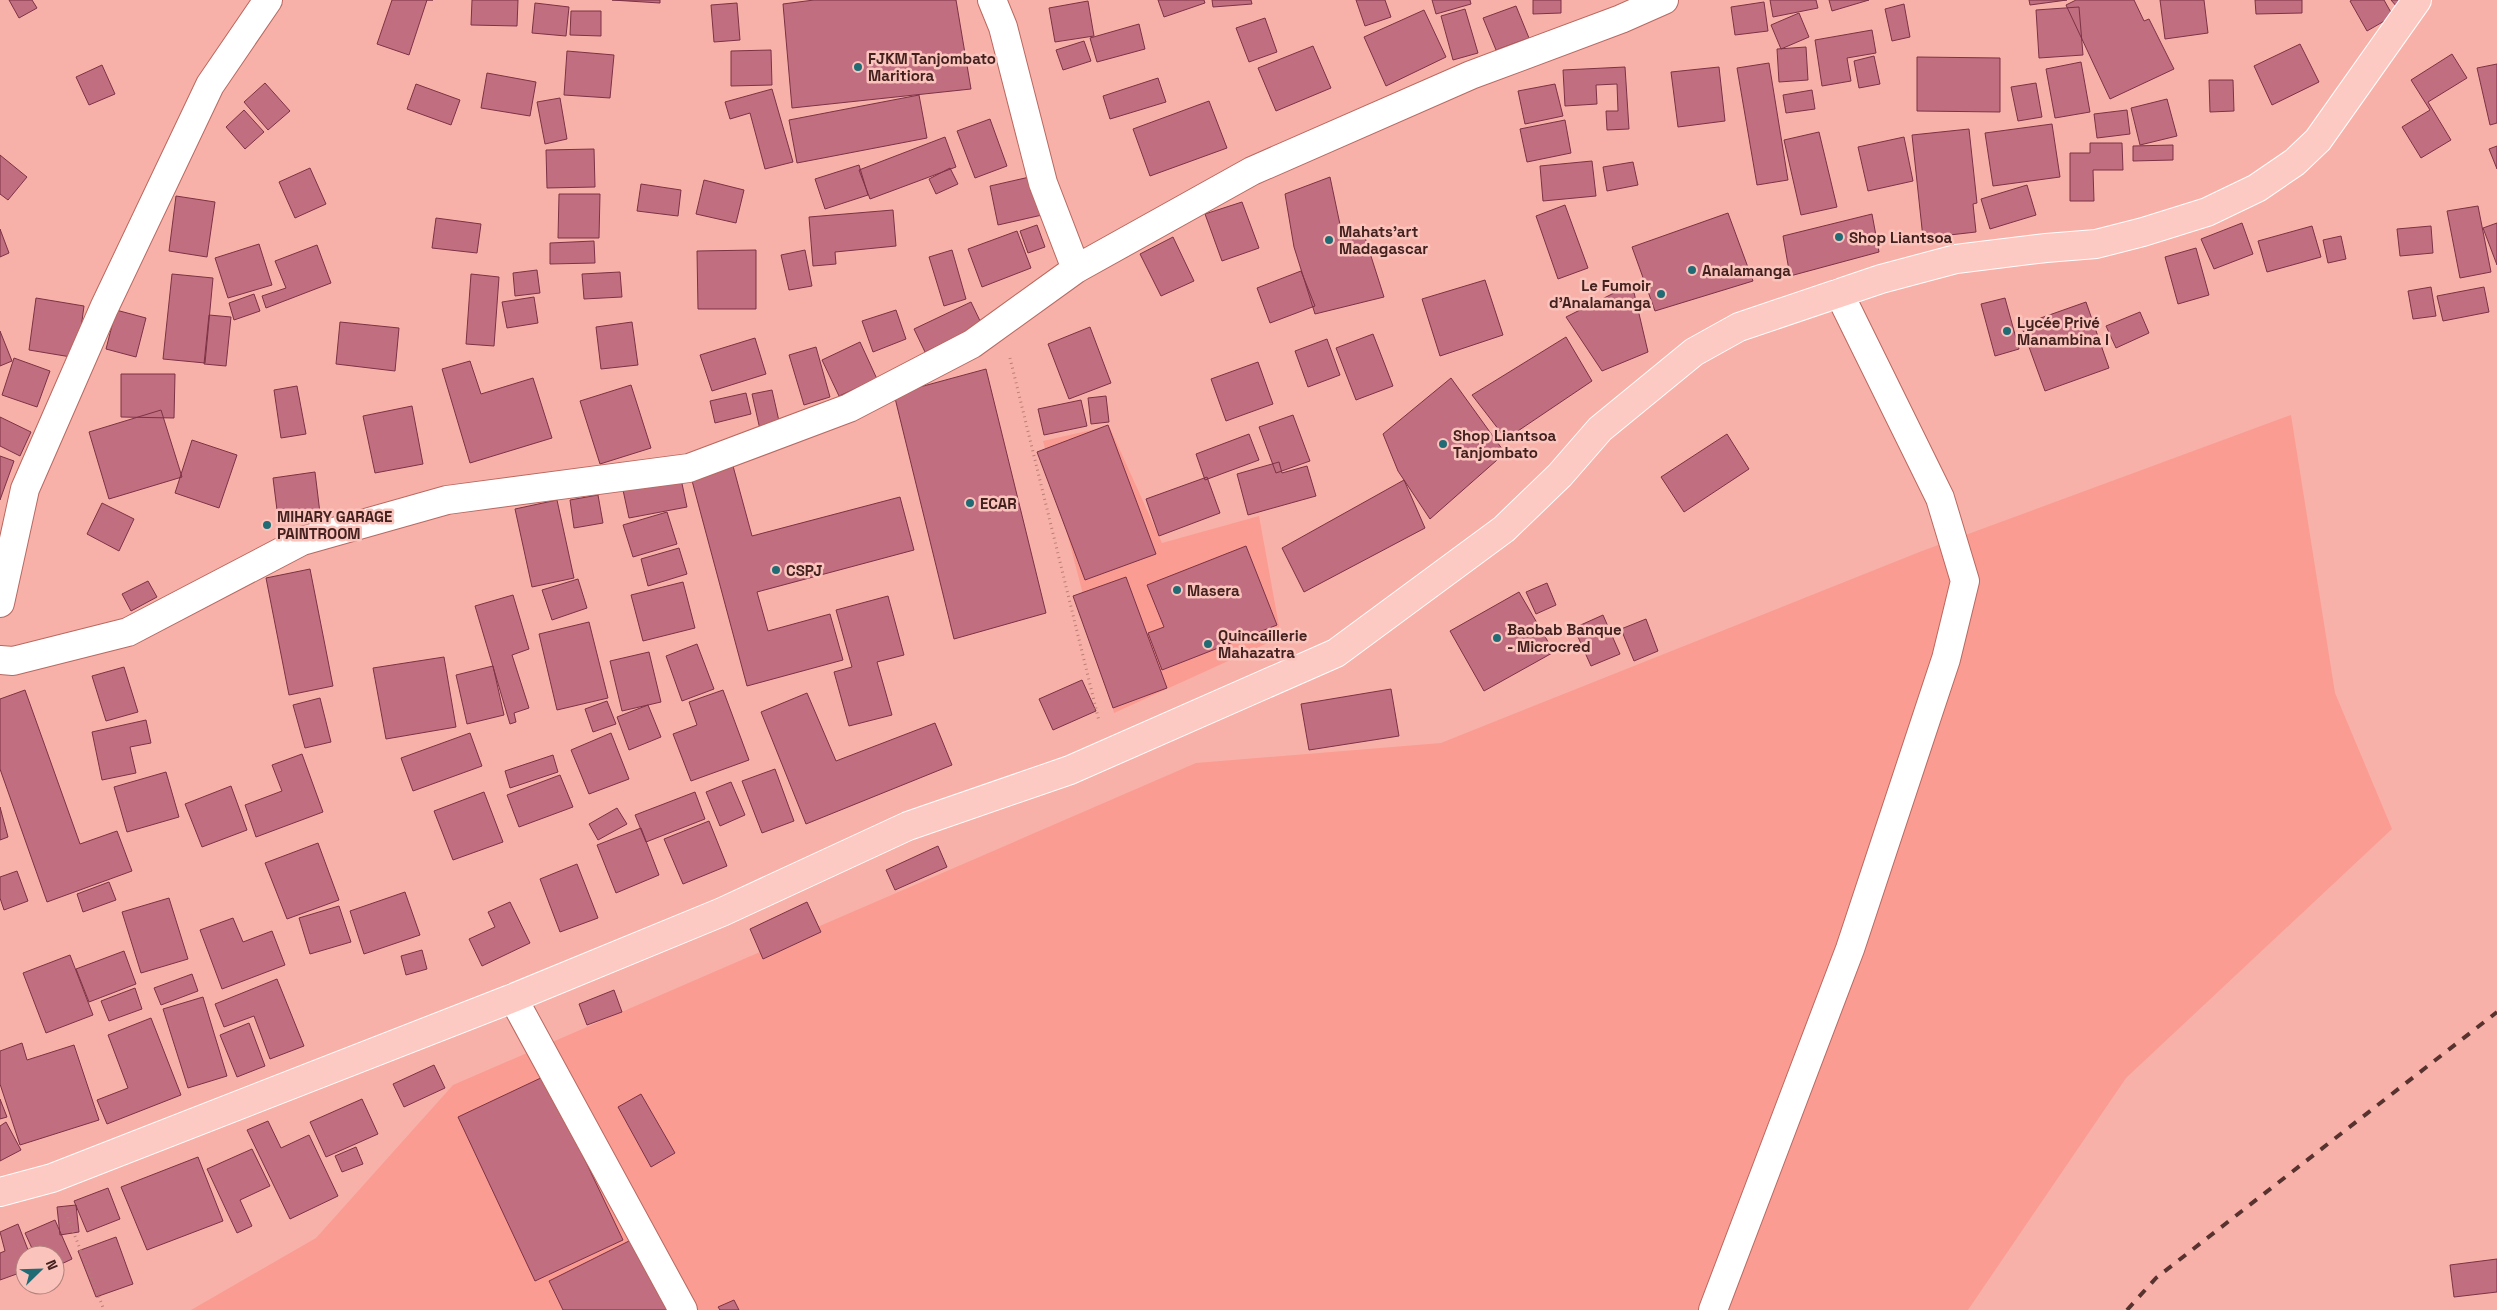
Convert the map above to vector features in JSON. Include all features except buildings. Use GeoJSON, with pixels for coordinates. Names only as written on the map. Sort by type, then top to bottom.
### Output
{"type":"FeatureCollection","features":[{"type":"Feature","properties":{"kind":"main road"},"geometry":{"type":"LineString","coordinates":[[0,1192],[52,1178],[513,998],[722,912],[908,826],[1070,770],[1336,653],[1504,528],[1560,475],[1600,429],[1694,352],[1739,328],[1840,292],[1956,259],[2096,244],[2207,212],[2257,188],[2295,162],[2318,140],[2417,0]]}},
{"type":"Feature","properties":{"kind":"street"},"geometry":{"type":"LineString","coordinates":[[0,603],[25,489],[104,308],[210,84],[268,0]]}},
{"type":"Feature","properties":{"kind":"street"},"geometry":{"type":"LineString","coordinates":[[992,0],[1003,27],[1043,183],[1076,269]]}},
{"type":"Feature","properties":{"kind":"street"},"geometry":{"type":"LineString","coordinates":[[0,660],[13,661],[128,632],[302,541],[438,503],[536,487],[689,468],[849,408],[972,344],[1076,269],[1252,171],[1471,75],[1621,19],[1664,0]]}},
{"type":"Feature","properties":{"kind":"street"},"geometry":{"type":"LineString","coordinates":[[1713,1310],[1850,949],[1946,659],[1965,582],[1940,498],[1840,292]]}},
{"type":"Feature","properties":{"kind":"street"},"geometry":{"type":"LineString","coordinates":[[513,998],[683,1310]]}},
{"type":"Feature","properties":{"kind":"path"},"geometry":{"type":"LineString","coordinates":[[1001,323],[1107,754]]}},
{"type":"Feature","properties":{"kind":"path"},"geometry":{"type":"LineString","coordinates":[[52,1178],[104,1310]]}},
{"type":"Feature","properties":{"kind":"shaded area"},"geometry":{"type":"Polygon","coordinates":[[[2291,415],[2335,693],[2392,829],[2126,1078],[1968,1310],[191,1310],[316,1238],[453,1085],[1196,763],[1441,743],[1922,551],[2291,415]]]}},
{"type":"Feature","properties":{"kind":"shaded area","name":"Masera"},"geometry":{"type":"Polygon","coordinates":[[[1109,426],[1162,543],[1259,516],[1281,637],[1114,713],[1043,441],[1109,426]]]}},
{"type":"Feature","properties":{"kind":"railway"},"geometry":{"type":"LineString","coordinates":[[2127,1310],[2156,1278],[2497,1012]]}},
{"type":"Feature","properties":{"kind":"place","name":"FJKM Tanjombato Maritiora"},"geometry":{"type":"Point","coordinates":[858,67]}},
{"type":"Feature","properties":{"kind":"place","name":"Shop Liantsoa"},"geometry":{"type":"Point","coordinates":[1839,237]}},
{"type":"Feature","properties":{"kind":"place","name":"Mahats'art Madagascar"},"geometry":{"type":"Point","coordinates":[1329,240]}},
{"type":"Feature","properties":{"kind":"place","name":"Analamanga"},"geometry":{"type":"Point","coordinates":[1692,270]}},
{"type":"Feature","properties":{"kind":"place","name":"Le Fumoir d'Analamanga"},"geometry":{"type":"Point","coordinates":[1661,294]}},
{"type":"Feature","properties":{"kind":"place","name":"Lycée Privé Manambina I"},"geometry":{"type":"Point","coordinates":[2007,331]}},
{"type":"Feature","properties":{"kind":"place","name":"Shop Liantsoa Tanjombato"},"geometry":{"type":"Point","coordinates":[1443,444]}},
{"type":"Feature","properties":{"kind":"place","name":"ECAR"},"geometry":{"type":"Point","coordinates":[970,503]}},
{"type":"Feature","properties":{"kind":"place","name":"MIHARY GARAGE PAINTROOM"},"geometry":{"type":"Point","coordinates":[267,525]}},
{"type":"Feature","properties":{"kind":"place","name":"CSPJ"},"geometry":{"type":"Point","coordinates":[776,570]}},
{"type":"Feature","properties":{"kind":"place","name":"Masera"},"geometry":{"type":"Point","coordinates":[1177,590]}},
{"type":"Feature","properties":{"kind":"place","name":"Baobab Banque - Microcred"},"geometry":{"type":"Point","coordinates":[1497,638]}},
{"type":"Feature","properties":{"kind":"place","name":"Quincaillerie Mahazatra"},"geometry":{"type":"Point","coordinates":[1208,644]}}]}
